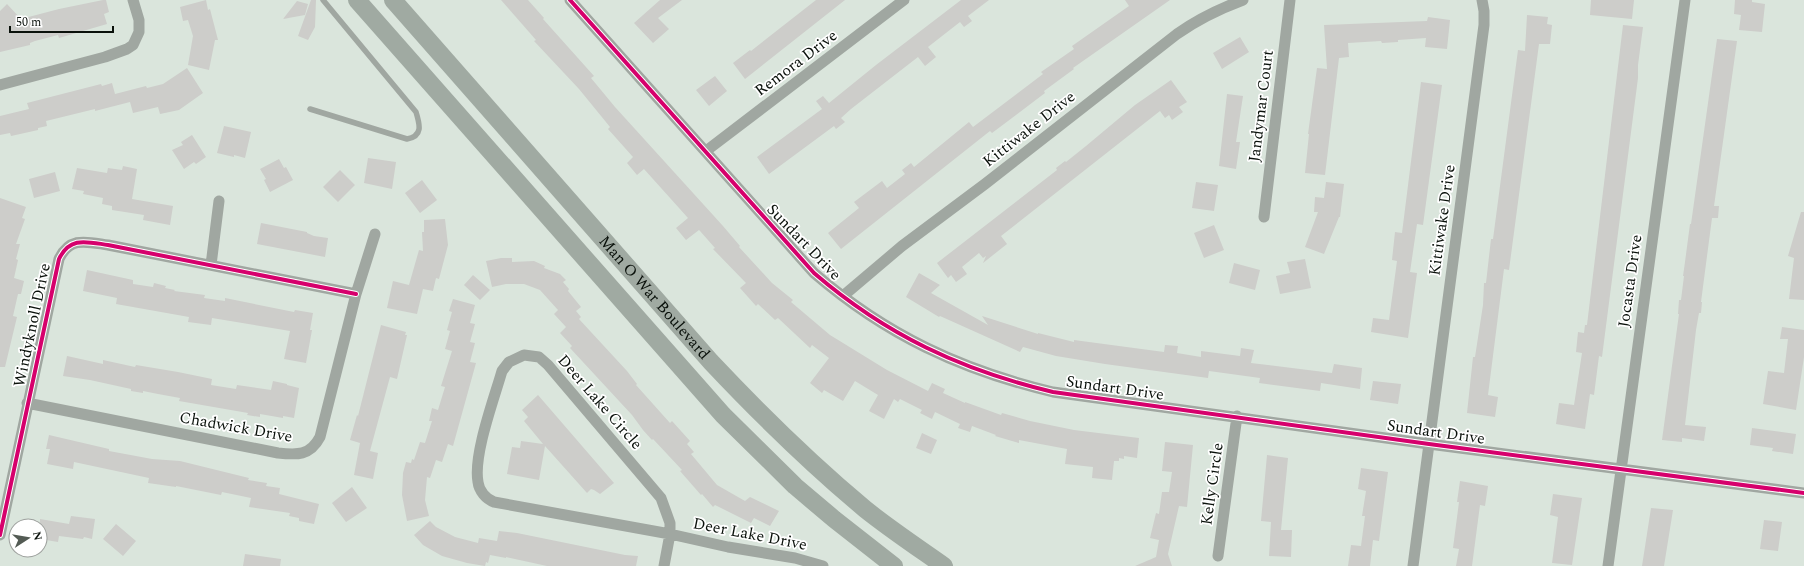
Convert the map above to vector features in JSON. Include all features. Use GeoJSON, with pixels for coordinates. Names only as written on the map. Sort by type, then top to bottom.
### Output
{"type":"FeatureCollection","features":[{"type":"Feature","properties":{"kind":"main road","name":"Man O War Boulevard"},"geometry":{"type":"LineString","coordinates":[[357,0],[723,415],[795,486],[894,566]]}},
{"type":"Feature","properties":{"kind":"main road","name":"Man O War Boulevard"},"geometry":{"type":"LineString","coordinates":[[394,0],[711,362],[763,417],[866,510],[944,566]]}},
{"type":"Feature","properties":{"kind":"street"},"geometry":{"type":"LineString","coordinates":[[0,84],[105,57],[127,49],[133,45],[139,32],[139,20],[133,0]]}},
{"type":"Feature","properties":{"kind":"street","name":"Remora Drive"},"geometry":{"type":"LineString","coordinates":[[706,151],[904,0]]}},
{"type":"Feature","properties":{"kind":"street","name":"Kittiwake Drive"},"geometry":{"type":"LineString","coordinates":[[842,296],[907,242],[1177,34],[1215,10],[1242,0]]}},
{"type":"Feature","properties":{"kind":"street","name":"Jandymar Court"},"geometry":{"type":"LineString","coordinates":[[1264,217],[1290,0]]}},
{"type":"Feature","properties":{"kind":"street","name":"Kittiwake Drive"},"geometry":{"type":"LineString","coordinates":[[1413,566],[1484,25],[1482,0]]}},
{"type":"Feature","properties":{"kind":"street","name":"Jocasta Drive"},"geometry":{"type":"LineString","coordinates":[[1608,566],[1685,0]]}},
{"type":"Feature","properties":{"kind":"street","name":"Sundart Drive"},"geometry":{"type":"LineString","coordinates":[[576,2],[814,273],[842,296],[885,326],[922,346],[963,365],[992,376],[1053,392],[1237,416],[1429,444],[1804,493]]}},
{"type":"Feature","properties":{"kind":"street"},"geometry":{"type":"LineString","coordinates":[[211,265],[220,200]]}},
{"type":"Feature","properties":{"kind":"street","name":"Chadwick Drive"},"geometry":{"type":"LineString","coordinates":[[27,403],[278,453],[289,454],[309,451],[316,445],[320,437],[356,294],[375,234]]}},
{"type":"Feature","properties":{"kind":"street","name":"Windyknoll Drive"},"geometry":{"type":"LineString","coordinates":[[0,535],[59,259],[68,246],[81,241],[95,243],[356,294]]}},
{"type":"Feature","properties":{"kind":"street","name":"Deer Lake Circle"},"geometry":{"type":"LineString","coordinates":[[664,566],[670,534],[670,523],[661,498],[548,365],[539,357],[524,354],[509,362],[502,371],[477,466],[480,490],[489,500],[670,534]]}},
{"type":"Feature","properties":{"kind":"street","name":"Kelly Circle"},"geometry":{"type":"LineString","coordinates":[[1218,556],[1237,416]]}},
{"type":"Feature","properties":{"kind":"street","name":"Deer Lake Drive"},"geometry":{"type":"LineString","coordinates":[[670,534],[728,547],[795,558],[823,566]]}},
{"type":"Feature","properties":{"kind":"lane"},"geometry":{"type":"LineString","coordinates":[[310,109],[406,139],[414,138],[418,134],[420,124],[416,112],[323,0]]}},
{"type":"Feature","properties":{"kind":"building"},"geometry":{"type":"Polygon","coordinates":[[[106,0],[109,12],[104,14],[107,24],[59,38],[58,35],[35,41],[30,43],[30,45],[0,52],[0,11],[7,4],[21,19],[106,0]]]}},
{"type":"Feature","properties":{"kind":"building"},"geometry":{"type":"Polygon","coordinates":[[[206,0],[208,10],[210,9],[218,40],[215,40],[209,70],[188,65],[193,36],[188,20],[183,21],[180,7],[206,0]]]}},
{"type":"Feature","properties":{"kind":"building"},"geometry":{"type":"Polygon","coordinates":[[[311,0],[316,0],[315,27],[308,40],[298,36],[311,0]]]}},
{"type":"Feature","properties":{"kind":"building"},"geometry":{"type":"Polygon","coordinates":[[[501,0],[528,0],[594,76],[591,78],[615,107],[723,226],[740,246],[739,247],[772,283],[793,300],[791,302],[830,335],[887,370],[928,391],[932,383],[945,389],[943,393],[965,403],[1001,415],[1002,413],[1030,421],[1074,430],[1139,438],[1137,458],[1124,456],[1124,459],[1119,458],[1119,461],[1114,461],[1112,480],[1092,478],[1093,467],[1065,464],[1067,449],[1019,440],[1019,443],[995,436],[996,435],[972,426],[970,432],[958,428],[960,424],[935,412],[932,419],[920,413],[922,410],[900,399],[898,402],[894,399],[884,419],[869,411],[878,395],[855,381],[843,401],[824,390],[822,393],[810,383],[829,358],[812,345],[810,348],[778,318],[775,320],[758,304],[756,306],[740,288],[746,283],[713,249],[715,248],[699,230],[686,240],[676,228],[688,218],[644,169],[637,175],[627,163],[633,157],[608,129],[610,127],[579,89],[534,41],[536,40],[501,0]]]}},
{"type":"Feature","properties":{"kind":"building"},"geometry":{"type":"Polygon","coordinates":[[[660,0],[682,0],[658,18],[669,29],[653,43],[634,23],[660,0]]]}},
{"type":"Feature","properties":{"kind":"building"},"geometry":{"type":"Polygon","coordinates":[[[816,0],[845,0],[745,79],[733,63],[750,50],[751,51],[816,0]]]}},
{"type":"Feature","properties":{"kind":"building"},"geometry":{"type":"Polygon","coordinates":[[[961,0],[989,0],[968,16],[972,21],[964,27],[960,22],[928,47],[936,57],[925,66],[918,57],[851,109],[841,118],[845,122],[836,129],[834,126],[769,174],[757,157],[822,109],[816,101],[823,96],[829,103],[961,0]]]}},
{"type":"Feature","properties":{"kind":"building"},"geometry":{"type":"Polygon","coordinates":[[[1125,0],[1170,0],[1073,68],[1074,69],[1044,91],[1045,93],[992,133],[990,131],[841,249],[828,233],[859,208],[854,202],[882,181],[887,188],[905,174],[902,170],[911,163],[914,167],[969,122],[973,127],[1043,74],[1041,72],[1074,49],[1072,46],[1129,6],[1125,0]]]}},
{"type":"Feature","properties":{"kind":"building"},"geometry":{"type":"Polygon","coordinates":[[[1591,0],[1634,0],[1632,19],[1590,15],[1591,0]]]}},
{"type":"Feature","properties":{"kind":"building"},"geometry":{"type":"Polygon","coordinates":[[[1735,0],[1752,0],[1752,2],[1765,4],[1762,32],[1739,30],[1741,15],[1734,14],[1735,0]]]}},
{"type":"Feature","properties":{"kind":"building"},"geometry":{"type":"Polygon","coordinates":[[[297,1],[308,4],[305,15],[283,19],[297,1]]]}},
{"type":"Feature","properties":{"kind":"building"},"geometry":{"type":"Polygon","coordinates":[[[1527,15],[1548,17],[1547,24],[1552,25],[1550,44],[1539,44],[1509,270],[1504,269],[1488,395],[1498,397],[1495,417],[1467,413],[1473,357],[1475,357],[1483,305],[1484,283],[1486,283],[1491,239],[1493,239],[1518,50],[1525,51],[1527,15]]]}},
{"type":"Feature","properties":{"kind":"building"},"geometry":{"type":"Polygon","coordinates":[[[1428,17],[1450,20],[1447,49],[1425,47],[1426,38],[1398,40],[1398,42],[1382,43],[1381,41],[1348,43],[1349,57],[1339,58],[1325,175],[1305,173],[1308,134],[1317,68],[1327,69],[1324,25],[1427,21],[1428,17]]]}},
{"type":"Feature","properties":{"kind":"building"},"geometry":{"type":"Polygon","coordinates":[[[1623,25],[1643,27],[1638,65],[1638,78],[1602,357],[1599,356],[1594,395],[1590,394],[1585,429],[1556,424],[1559,403],[1574,405],[1582,353],[1576,352],[1578,332],[1584,333],[1585,325],[1587,325],[1623,25]]]}},
{"type":"Feature","properties":{"kind":"building"},"geometry":{"type":"Polygon","coordinates":[[[1240,37],[1249,52],[1222,69],[1213,53],[1240,37]]]}},
{"type":"Feature","properties":{"kind":"building"},"geometry":{"type":"Polygon","coordinates":[[[1717,39],[1737,41],[1714,206],[1719,206],[1718,218],[1712,218],[1701,302],[1701,313],[1699,313],[1696,330],[1685,425],[1706,427],[1704,441],[1682,438],[1682,442],[1662,440],[1679,314],[1679,300],[1681,300],[1690,224],[1717,39]]]}},
{"type":"Feature","properties":{"kind":"building"},"geometry":{"type":"Polygon","coordinates":[[[187,68],[203,93],[179,110],[160,114],[158,107],[133,113],[130,102],[46,121],[47,126],[38,128],[38,130],[11,136],[10,133],[0,135],[0,116],[29,109],[27,103],[101,84],[102,86],[112,83],[115,94],[146,86],[147,88],[163,84],[187,68]]]}},
{"type":"Feature","properties":{"kind":"building"},"geometry":{"type":"Polygon","coordinates":[[[715,76],[727,91],[709,106],[696,90],[715,76]]]}},
{"type":"Feature","properties":{"kind":"building"},"geometry":{"type":"Polygon","coordinates":[[[1171,80],[1187,102],[1179,107],[1183,112],[1172,120],[1169,115],[1165,118],[1160,111],[1001,236],[1007,244],[983,263],[986,256],[983,258],[979,253],[962,267],[967,274],[956,282],[951,275],[948,278],[937,263],[1057,170],[1056,168],[1065,161],[1066,162],[1135,105],[1171,80]]]}},
{"type":"Feature","properties":{"kind":"building"},"geometry":{"type":"Polygon","coordinates":[[[1421,82],[1442,85],[1423,225],[1417,224],[1410,272],[1417,273],[1408,338],[1371,332],[1373,318],[1389,320],[1397,261],[1392,260],[1395,232],[1402,233],[1421,82]]]}},
{"type":"Feature","properties":{"kind":"building"},"geometry":{"type":"Polygon","coordinates":[[[1227,94],[1243,96],[1236,142],[1240,142],[1236,169],[1219,166],[1227,94]]]}},
{"type":"Feature","properties":{"kind":"building"},"geometry":{"type":"Polygon","coordinates":[[[224,126],[251,132],[245,158],[217,153],[224,126]]]}},
{"type":"Feature","properties":{"kind":"building"},"geometry":{"type":"Polygon","coordinates":[[[192,135],[206,157],[196,164],[194,162],[184,169],[172,150],[183,145],[181,142],[192,135]]]}},
{"type":"Feature","properties":{"kind":"building"},"geometry":{"type":"Polygon","coordinates":[[[368,158],[396,162],[392,189],[364,183],[368,158]]]}},
{"type":"Feature","properties":{"kind":"building"},"geometry":{"type":"Polygon","coordinates":[[[279,159],[284,168],[286,167],[293,180],[270,192],[264,180],[266,179],[260,169],[279,159]]]}},
{"type":"Feature","properties":{"kind":"building"},"geometry":{"type":"Polygon","coordinates":[[[123,166],[137,169],[132,199],[173,206],[170,225],[143,220],[144,215],[112,210],[112,206],[102,204],[103,198],[83,194],[84,191],[72,189],[77,168],[107,173],[108,168],[122,170],[123,166]]]}},
{"type":"Feature","properties":{"kind":"building"},"geometry":{"type":"Polygon","coordinates":[[[340,170],[355,185],[338,202],[323,187],[340,170]]]}},
{"type":"Feature","properties":{"kind":"building"},"geometry":{"type":"Polygon","coordinates":[[[55,172],[60,191],[34,198],[29,179],[55,172]]]}},
{"type":"Feature","properties":{"kind":"building"},"geometry":{"type":"Polygon","coordinates":[[[422,180],[437,200],[420,213],[405,193],[422,180]]]}},
{"type":"Feature","properties":{"kind":"building"},"geometry":{"type":"Polygon","coordinates":[[[1196,182],[1218,185],[1214,211],[1192,208],[1196,182]]]}},
{"type":"Feature","properties":{"kind":"building"},"geometry":{"type":"Polygon","coordinates":[[[1326,182],[1344,184],[1340,217],[1324,254],[1305,247],[1318,212],[1314,212],[1315,197],[1324,198],[1326,182]]]}},
{"type":"Feature","properties":{"kind":"building"},"geometry":{"type":"Polygon","coordinates":[[[0,198],[26,207],[22,218],[25,219],[16,244],[20,244],[16,259],[18,260],[14,278],[24,281],[21,294],[18,294],[13,316],[17,317],[5,367],[0,367],[0,198]]]}},
{"type":"Feature","properties":{"kind":"building"},"geometry":{"type":"Polygon","coordinates":[[[1801,212],[1804,212],[1804,300],[1789,299],[1794,258],[1788,256],[1801,212]]]}},
{"type":"Feature","properties":{"kind":"building"},"geometry":{"type":"Polygon","coordinates":[[[445,219],[448,245],[439,279],[436,278],[433,291],[423,289],[417,314],[387,308],[393,281],[409,285],[419,250],[423,251],[422,232],[424,232],[424,220],[445,219]]]}},
{"type":"Feature","properties":{"kind":"building"},"geometry":{"type":"Polygon","coordinates":[[[261,223],[307,232],[314,236],[328,238],[325,257],[257,244],[261,223]]]}},
{"type":"Feature","properties":{"kind":"building"},"geometry":{"type":"Polygon","coordinates":[[[1214,225],[1224,250],[1204,258],[1194,233],[1214,225]]]}},
{"type":"Feature","properties":{"kind":"building"},"geometry":{"type":"Polygon","coordinates":[[[501,258],[512,258],[512,262],[534,261],[545,266],[544,268],[560,274],[566,280],[563,282],[569,289],[568,291],[581,307],[576,311],[581,317],[579,319],[627,371],[637,384],[636,385],[670,423],[672,421],[690,441],[687,444],[694,452],[691,454],[717,485],[745,501],[750,497],[779,511],[770,526],[754,518],[751,523],[715,505],[713,507],[702,494],[701,495],[680,471],[682,470],[653,439],[652,440],[632,415],[570,348],[572,346],[560,333],[566,327],[554,314],[558,310],[540,290],[524,284],[506,284],[492,287],[486,261],[501,258]]]}},
{"type":"Feature","properties":{"kind":"building"},"geometry":{"type":"Polygon","coordinates":[[[1305,259],[1311,288],[1280,294],[1276,276],[1290,273],[1287,262],[1305,259]]]}},
{"type":"Feature","properties":{"kind":"building"},"geometry":{"type":"Polygon","coordinates":[[[1234,263],[1260,270],[1255,290],[1229,283],[1234,263]]]}},
{"type":"Feature","properties":{"kind":"building"},"geometry":{"type":"Polygon","coordinates":[[[87,270],[133,280],[133,284],[153,287],[154,283],[166,286],[165,288],[175,290],[174,291],[205,295],[204,298],[225,301],[225,298],[294,312],[295,310],[313,313],[310,330],[312,330],[306,363],[284,359],[290,331],[212,318],[211,325],[188,322],[189,317],[116,304],[117,298],[83,291],[87,270]]]}},
{"type":"Feature","properties":{"kind":"building"},"geometry":{"type":"Polygon","coordinates":[[[919,273],[940,285],[931,293],[988,325],[982,316],[1038,334],[1074,342],[1074,340],[1164,352],[1165,345],[1178,346],[1177,353],[1201,357],[1201,351],[1240,356],[1241,348],[1254,350],[1251,363],[1332,373],[1334,364],[1362,368],[1360,389],[1321,383],[1320,391],[1259,383],[1260,378],[1209,371],[1208,378],[1056,356],[1023,347],[1020,352],[940,316],[939,317],[906,297],[919,273]]]}},
{"type":"Feature","properties":{"kind":"building"},"geometry":{"type":"Polygon","coordinates":[[[473,275],[490,290],[480,300],[464,285],[473,275]]]}},
{"type":"Feature","properties":{"kind":"building"},"geometry":{"type":"Polygon","coordinates":[[[453,299],[475,305],[470,323],[475,324],[470,342],[475,343],[470,362],[476,363],[453,446],[448,444],[442,462],[436,460],[430,478],[427,477],[425,500],[429,516],[407,521],[402,495],[403,473],[406,462],[411,463],[412,459],[414,460],[420,442],[425,443],[432,421],[429,421],[432,408],[438,410],[445,387],[441,386],[452,351],[445,349],[450,331],[447,330],[452,312],[449,311],[453,299]]]}},
{"type":"Feature","properties":{"kind":"building"},"geometry":{"type":"Polygon","coordinates":[[[381,325],[406,332],[405,335],[407,335],[397,379],[390,377],[370,451],[378,453],[373,479],[354,475],[360,443],[350,440],[357,415],[358,416],[381,325]]]}},
{"type":"Feature","properties":{"kind":"building"},"geometry":{"type":"Polygon","coordinates":[[[1782,327],[1804,330],[1804,357],[1796,410],[1763,404],[1768,371],[1784,373],[1788,339],[1780,339],[1782,327]]]}},
{"type":"Feature","properties":{"kind":"building"},"geometry":{"type":"Polygon","coordinates":[[[67,356],[103,364],[103,360],[135,367],[136,365],[178,372],[212,379],[211,385],[236,389],[237,385],[271,390],[273,381],[287,384],[299,388],[294,418],[283,416],[283,418],[260,414],[260,417],[247,415],[248,413],[179,401],[180,398],[143,391],[143,393],[131,391],[131,389],[63,376],[67,356]]]}},
{"type":"Feature","properties":{"kind":"building"},"geometry":{"type":"Polygon","coordinates":[[[1373,381],[1401,384],[1398,404],[1370,400],[1373,381]]]}},
{"type":"Feature","properties":{"kind":"building"},"geometry":{"type":"Polygon","coordinates":[[[538,395],[614,483],[600,494],[591,489],[587,493],[545,446],[539,480],[507,474],[512,447],[520,448],[521,441],[543,444],[524,421],[528,417],[522,410],[538,395]]]}},
{"type":"Feature","properties":{"kind":"building"},"geometry":{"type":"Polygon","coordinates":[[[1752,428],[1796,434],[1793,454],[1772,451],[1773,448],[1750,445],[1752,428]]]}},
{"type":"Feature","properties":{"kind":"building"},"geometry":{"type":"Polygon","coordinates":[[[922,433],[937,440],[931,454],[916,448],[922,433]]]}},
{"type":"Feature","properties":{"kind":"building"},"geometry":{"type":"Polygon","coordinates":[[[49,435],[109,449],[109,451],[152,459],[180,461],[249,478],[248,480],[267,483],[266,486],[280,488],[279,494],[319,504],[314,524],[299,521],[299,518],[289,516],[290,513],[249,507],[251,498],[222,492],[221,495],[176,486],[148,483],[149,478],[74,462],[73,469],[47,464],[50,449],[46,449],[49,435]]]}},
{"type":"Feature","properties":{"kind":"building"},"geometry":{"type":"Polygon","coordinates":[[[1165,442],[1193,445],[1187,507],[1179,506],[1168,554],[1172,566],[1135,566],[1156,557],[1159,540],[1150,538],[1156,513],[1159,514],[1162,492],[1169,492],[1172,472],[1162,471],[1165,442]]]}},
{"type":"Feature","properties":{"kind":"building"},"geometry":{"type":"Polygon","coordinates":[[[1267,455],[1288,458],[1281,530],[1292,530],[1291,557],[1269,556],[1271,522],[1261,521],[1267,455]]]}},
{"type":"Feature","properties":{"kind":"building"},"geometry":{"type":"Polygon","coordinates":[[[1361,468],[1388,472],[1379,541],[1373,540],[1370,566],[1348,566],[1351,545],[1361,546],[1365,516],[1362,516],[1366,491],[1358,489],[1361,468]]]}},
{"type":"Feature","properties":{"kind":"building"},"geometry":{"type":"Polygon","coordinates":[[[1460,481],[1488,486],[1485,506],[1480,505],[1472,566],[1456,566],[1459,549],[1453,548],[1460,481]]]}},
{"type":"Feature","properties":{"kind":"building"},"geometry":{"type":"Polygon","coordinates":[[[352,487],[367,508],[346,522],[332,503],[352,487]]]}},
{"type":"Feature","properties":{"kind":"building"},"geometry":{"type":"Polygon","coordinates":[[[1553,494],[1582,498],[1572,565],[1552,563],[1558,517],[1550,515],[1553,494]]]}},
{"type":"Feature","properties":{"kind":"building"},"geometry":{"type":"Polygon","coordinates":[[[1651,508],[1673,510],[1664,566],[1642,566],[1651,508]]]}},
{"type":"Feature","properties":{"kind":"building"},"geometry":{"type":"Polygon","coordinates":[[[71,516],[95,519],[92,539],[84,537],[83,539],[59,536],[58,542],[48,540],[48,520],[69,524],[71,516]]]}},
{"type":"Feature","properties":{"kind":"building"},"geometry":{"type":"Polygon","coordinates":[[[1764,520],[1782,522],[1778,551],[1760,549],[1764,520]]]}},
{"type":"Feature","properties":{"kind":"building"},"geometry":{"type":"Polygon","coordinates":[[[430,521],[436,527],[455,537],[478,543],[479,538],[497,541],[499,531],[517,533],[625,555],[638,556],[636,566],[547,566],[490,555],[488,563],[486,562],[485,566],[467,563],[442,556],[423,545],[414,535],[430,521]]]}},
{"type":"Feature","properties":{"kind":"building"},"geometry":{"type":"Polygon","coordinates":[[[116,524],[136,541],[123,556],[103,539],[116,524]]]}},
{"type":"Feature","properties":{"kind":"building"},"geometry":{"type":"Polygon","coordinates":[[[245,554],[281,559],[280,566],[243,566],[245,554]]]}},
{"type":"Feature","properties":{"kind":"cycle path"},"geometry":{"type":"LineString","coordinates":[[570,0],[814,273],[869,315],[926,348],[956,361],[987,373],[1053,392],[1429,444],[1804,493]]}},
{"type":"Feature","properties":{"kind":"cycle path"},"geometry":{"type":"LineString","coordinates":[[0,535],[59,259],[68,247],[80,242],[108,245],[356,294]]}}]}
